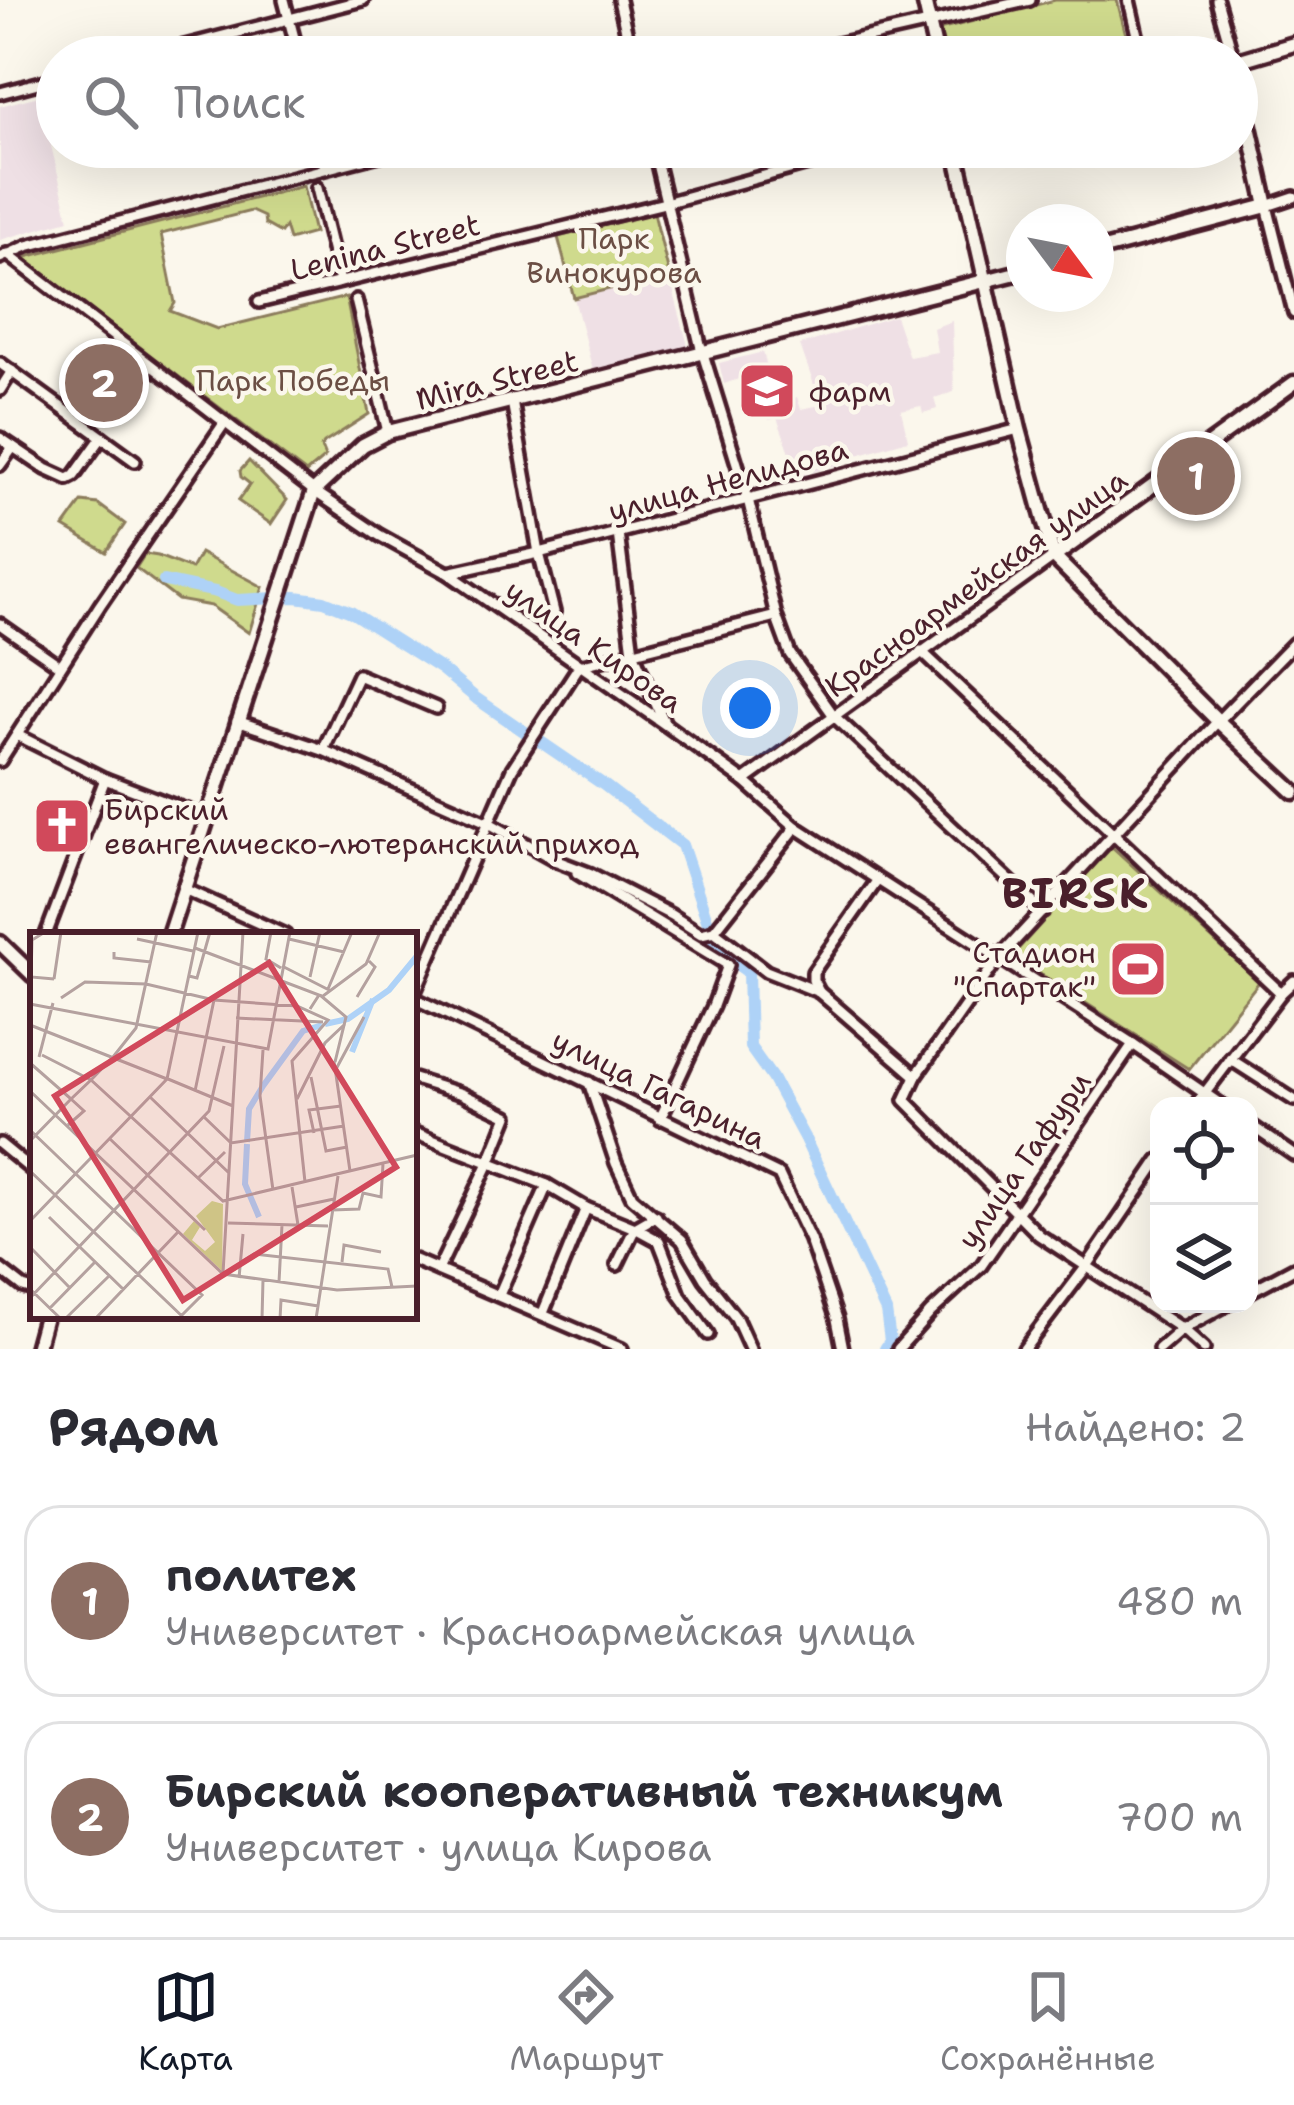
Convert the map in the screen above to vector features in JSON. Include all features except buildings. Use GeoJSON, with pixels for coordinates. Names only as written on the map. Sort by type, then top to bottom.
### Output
{"type":"FeatureCollection","features":[{"type":"Feature","properties":{"kind":"main road"},"geometry":{"type":"LineString","coordinates":[[925,0],[933,36]]}},
{"type":"Feature","properties":{"kind":"main road"},"geometry":{"type":"LineString","coordinates":[[1258,53],[1294,44]]}},
{"type":"Feature","properties":{"kind":"main road"},"geometry":{"type":"LineString","coordinates":[[1114,246],[1267,206],[1258,166]]}},
{"type":"Feature","properties":{"kind":"main road"},"geometry":{"type":"LineString","coordinates":[[960,168],[1019,429],[1054,557],[1294,792]]}},
{"type":"Feature","properties":{"kind":"main road","name":"Mira Street"},"geometry":{"type":"LineString","coordinates":[[170,932],[314,491],[363,445],[388,432],[1006,276]]}},
{"type":"Feature","properties":{"kind":"main road","name":"Красноармейская улица"},"geometry":{"type":"LineString","coordinates":[[1054,557],[1294,383]]}},
{"type":"Feature","properties":{"kind":"main road"},"geometry":{"type":"LineString","coordinates":[[0,943],[30,970]]}},
{"type":"Feature","properties":{"kind":"main road"},"geometry":{"type":"LineString","coordinates":[[36,1349],[44,1319]]}},
{"type":"Feature","properties":{"kind":"street"},"geometry":{"type":"LineString","coordinates":[[284,0],[294,36]]}},
{"type":"Feature","properties":{"kind":"street"},"geometry":{"type":"LineString","coordinates":[[226,36],[363,0]]}},
{"type":"Feature","properties":{"kind":"street"},"geometry":{"type":"LineString","coordinates":[[619,0],[627,36]]}},
{"type":"Feature","properties":{"kind":"street"},"geometry":{"type":"LineString","coordinates":[[868,36],[1030,0]]}},
{"type":"Feature","properties":{"kind":"street"},"geometry":{"type":"LineString","coordinates":[[1130,0],[1138,36]]}},
{"type":"Feature","properties":{"kind":"street"},"geometry":{"type":"LineString","coordinates":[[1217,0],[1228,36]]}},
{"type":"Feature","properties":{"kind":"street"},"geometry":{"type":"LineString","coordinates":[[0,93],[36,84]]}},
{"type":"Feature","properties":{"kind":"street"},"geometry":{"type":"LineString","coordinates":[[3,256],[325,168]]}},
{"type":"Feature","properties":{"kind":"street"},"geometry":{"type":"LineString","coordinates":[[658,168],[704,353],[790,654],[834,716],[1043,912]]}},
{"type":"Feature","properties":{"kind":"street","name":"Lenina Street"},"geometry":{"type":"LineString","coordinates":[[260,302],[793,168]]}},
{"type":"Feature","properties":{"kind":"street"},"geometry":{"type":"LineString","coordinates":[[317,188],[340,283]]}},
{"type":"Feature","properties":{"kind":"street"},"geometry":{"type":"LineString","coordinates":[[1294,197],[1267,206],[1294,313]]}},
{"type":"Feature","properties":{"kind":"street","name":"улица Кирова"},"geometry":{"type":"LineString","coordinates":[[3,256],[314,491],[379,535],[448,573],[744,781],[796,827],[1210,1097]]}},
{"type":"Feature","properties":{"kind":"street"},"geometry":{"type":"LineString","coordinates":[[356,300],[388,432]]}},
{"type":"Feature","properties":{"kind":"street"},"geometry":{"type":"LineString","coordinates":[[0,363],[135,460]]}},
{"type":"Feature","properties":{"kind":"street"},"geometry":{"type":"LineString","coordinates":[[0,390],[12,371]]}},
{"type":"Feature","properties":{"kind":"street"},"geometry":{"type":"LineString","coordinates":[[512,401],[554,612]]}},
{"type":"Feature","properties":{"kind":"street"},"geometry":{"type":"LineString","coordinates":[[0,760],[225,422]]}},
{"type":"Feature","properties":{"kind":"street","name":"улица Нелидова"},"geometry":{"type":"LineString","coordinates":[[448,573],[1019,429]]}},
{"type":"Feature","properties":{"kind":"street"},"geometry":{"type":"LineString","coordinates":[[0,437],[68,479],[102,437]]}},
{"type":"Feature","properties":{"kind":"street"},"geometry":{"type":"LineString","coordinates":[[0,466],[13,447]]}},
{"type":"Feature","properties":{"kind":"street"},"geometry":{"type":"LineString","coordinates":[[618,533],[634,652],[666,725]]}},
{"type":"Feature","properties":{"kind":"street","name":"Красноармейская улица"},"geometry":{"type":"LineString","coordinates":[[744,781],[1054,557]]}},
{"type":"Feature","properties":{"kind":"street"},"geometry":{"type":"LineString","coordinates":[[417,989],[512,770],[579,666],[776,616]]}},
{"type":"Feature","properties":{"kind":"street"},"geometry":{"type":"LineString","coordinates":[[0,624],[60,666]]}},
{"type":"Feature","properties":{"kind":"street"},"geometry":{"type":"LineString","coordinates":[[1204,1349],[1182,1329],[1039,1235],[905,1100],[916,1076],[998,959],[1294,643]]}},
{"type":"Feature","properties":{"kind":"street"},"geometry":{"type":"LineString","coordinates":[[921,651],[1281,993]]}},
{"type":"Feature","properties":{"kind":"street"},"geometry":{"type":"LineString","coordinates":[[323,750],[358,675],[436,708]]}},
{"type":"Feature","properties":{"kind":"street"},"geometry":{"type":"LineString","coordinates":[[237,721],[323,750],[489,823],[728,965],[660,1118]]}},
{"type":"Feature","properties":{"kind":"street"},"geometry":{"type":"LineString","coordinates":[[17,735],[105,779],[207,818]]}},
{"type":"Feature","properties":{"kind":"street"},"geometry":{"type":"LineString","coordinates":[[47,932],[105,779]]}},
{"type":"Feature","properties":{"kind":"street"},"geometry":{"type":"LineString","coordinates":[[556,861],[591,874],[701,934],[714,931],[796,827]]}},
{"type":"Feature","properties":{"kind":"street"},"geometry":{"type":"LineString","coordinates":[[819,992],[813,972],[878,881]]}},
{"type":"Feature","properties":{"kind":"street"},"geometry":{"type":"LineString","coordinates":[[184,889],[278,932]]}},
{"type":"Feature","properties":{"kind":"street"},"geometry":{"type":"LineString","coordinates":[[714,931],[766,971],[819,992],[916,1076]]}},
{"type":"Feature","properties":{"kind":"street"},"geometry":{"type":"LineString","coordinates":[[1201,1097],[1294,981]]}},
{"type":"Feature","properties":{"kind":"street","name":"улица Гагарина"},"geometry":{"type":"LineString","coordinates":[[417,997],[779,1175],[810,1240],[843,1349]]}},
{"type":"Feature","properties":{"kind":"street","name":"улица Гафури"},"geometry":{"type":"LineString","coordinates":[[898,1349],[981,1267],[1133,1044]]}},
{"type":"Feature","properties":{"kind":"street"},"geometry":{"type":"LineString","coordinates":[[1230,1059],[1294,1100]]}},
{"type":"Feature","properties":{"kind":"street"},"geometry":{"type":"LineString","coordinates":[[417,1080],[508,1116],[438,1270]]}},
{"type":"Feature","properties":{"kind":"street"},"geometry":{"type":"LineString","coordinates":[[589,1082],[632,1197],[682,1240],[736,1318],[750,1349]]}},
{"type":"Feature","properties":{"kind":"street"},"geometry":{"type":"LineString","coordinates":[[1258,1130],[1294,1155]]}},
{"type":"Feature","properties":{"kind":"street"},"geometry":{"type":"LineString","coordinates":[[417,1134],[547,1185],[659,1240],[680,1295],[708,1334]]}},
{"type":"Feature","properties":{"kind":"street"},"geometry":{"type":"LineString","coordinates":[[0,1144],[30,1169]]}},
{"type":"Feature","properties":{"kind":"street"},"geometry":{"type":"LineString","coordinates":[[1024,1349],[1150,1173]]}},
{"type":"Feature","properties":{"kind":"street"},"geometry":{"type":"LineString","coordinates":[[499,1295],[547,1185]]}},
{"type":"Feature","properties":{"kind":"street"},"geometry":{"type":"LineString","coordinates":[[543,1313],[586,1208]]}},
{"type":"Feature","properties":{"kind":"street"},"geometry":{"type":"LineString","coordinates":[[617,1265],[635,1228],[656,1216]]}},
{"type":"Feature","properties":{"kind":"street"},"geometry":{"type":"LineString","coordinates":[[417,1261],[614,1347]]}},
{"type":"Feature","properties":{"kind":"street"},"geometry":{"type":"LineString","coordinates":[[1258,1287],[1294,1268]]}},
{"type":"Feature","properties":{"kind":"street"},"geometry":{"type":"LineString","coordinates":[[0,1269],[30,1289]]}},
{"type":"Feature","properties":{"kind":"street"},"geometry":{"type":"LineString","coordinates":[[1160,1349],[1182,1329],[1211,1313]]}},
{"type":"Feature","properties":{"kind":"shaded area"},"geometry":{"type":"Polygon","coordinates":[[[36,97],[36,168],[56,168],[69,220],[0,240],[0,106],[36,97]]]}},
{"type":"Feature","properties":{"kind":"shaded area"},"geometry":{"type":"Polygon","coordinates":[[[669,274],[688,346],[593,371],[574,298],[669,274]]]}},
{"type":"Feature","properties":{"kind":"shaded area"},"geometry":{"type":"Polygon","coordinates":[[[895,316],[909,357],[937,352],[933,328],[952,321],[954,392],[934,398],[937,409],[923,413],[921,406],[901,410],[908,440],[799,476],[777,418],[769,420],[756,373],[724,384],[719,363],[763,352],[777,404],[797,397],[801,409],[821,405],[800,345],[895,316]]]}},
{"type":"Feature","properties":{"kind":"green space"},"geometry":{"type":"Polygon","coordinates":[[[1055,0],[1117,0],[1126,36],[941,36],[939,30],[1055,0]]]}},
{"type":"Feature","properties":{"kind":"green space","name":"Парк Победы"},"geometry":{"type":"Polygon","coordinates":[[[303,186],[314,233],[289,240],[285,227],[281,233],[251,211],[161,234],[175,303],[170,311],[217,329],[346,297],[369,414],[324,443],[325,457],[306,473],[22,258],[303,186]]]}},
{"type":"Feature","properties":{"kind":"green space","name":"Парк Винокурова"},"geometry":{"type":"Polygon","coordinates":[[[654,213],[669,274],[574,298],[558,237],[654,213]]]}},
{"type":"Feature","properties":{"kind":"green space"},"geometry":{"type":"Polygon","coordinates":[[[249,461],[287,500],[271,524],[238,501],[250,484],[240,471],[249,461]]]}},
{"type":"Feature","properties":{"kind":"green space"},"geometry":{"type":"Polygon","coordinates":[[[82,502],[98,504],[125,524],[106,552],[64,527],[82,502]]]}},
{"type":"Feature","properties":{"kind":"green space"},"geometry":{"type":"Polygon","coordinates":[[[200,553],[263,587],[249,633],[211,606],[178,600],[136,568],[145,554],[191,569],[200,553]]]}},
{"type":"Feature","properties":{"kind":"green space","name":"Стадион \"Спартак\""},"geometry":{"type":"Polygon","coordinates":[[[1111,846],[1259,982],[1189,1069],[1012,956],[1111,846]]]}},
{"type":"Feature","properties":{"kind":"waterway"},"geometry":{"type":"LineString","coordinates":[[164,581],[237,600],[296,597],[351,612],[441,669],[528,734]]}},
{"type":"Feature","properties":{"kind":"waterway"},"geometry":{"type":"LineString","coordinates":[[538,740],[682,845],[717,950],[748,972],[750,1047],[805,1139],[886,1311],[890,1341],[885,1349]]}},
{"type":"Feature","properties":{"kind":"place","name":"Бирский кооперативный техникум"},"geometry":{"type":"Point","coordinates":[104,383]}},
{"type":"Feature","properties":{"kind":"place","name":"фарм"},"geometry":{"type":"Point","coordinates":[767,391]}},
{"type":"Feature","properties":{"kind":"place","name":"политех"},"geometry":{"type":"Point","coordinates":[1196,476]}},
{"type":"Feature","properties":{"kind":"place","name":"Бирский евангелическо-лютеранский приход"},"geometry":{"type":"Point","coordinates":[62,826]}},
{"type":"Feature","properties":{"kind":"place","name":"Стадион \"Спартак\""},"geometry":{"type":"Point","coordinates":[1138,969]}},
{"type":"Feature","properties":{"kind":"district","name":"BIRSK"},"geometry":{"type":"Point","coordinates":[1076,893]}}]}
